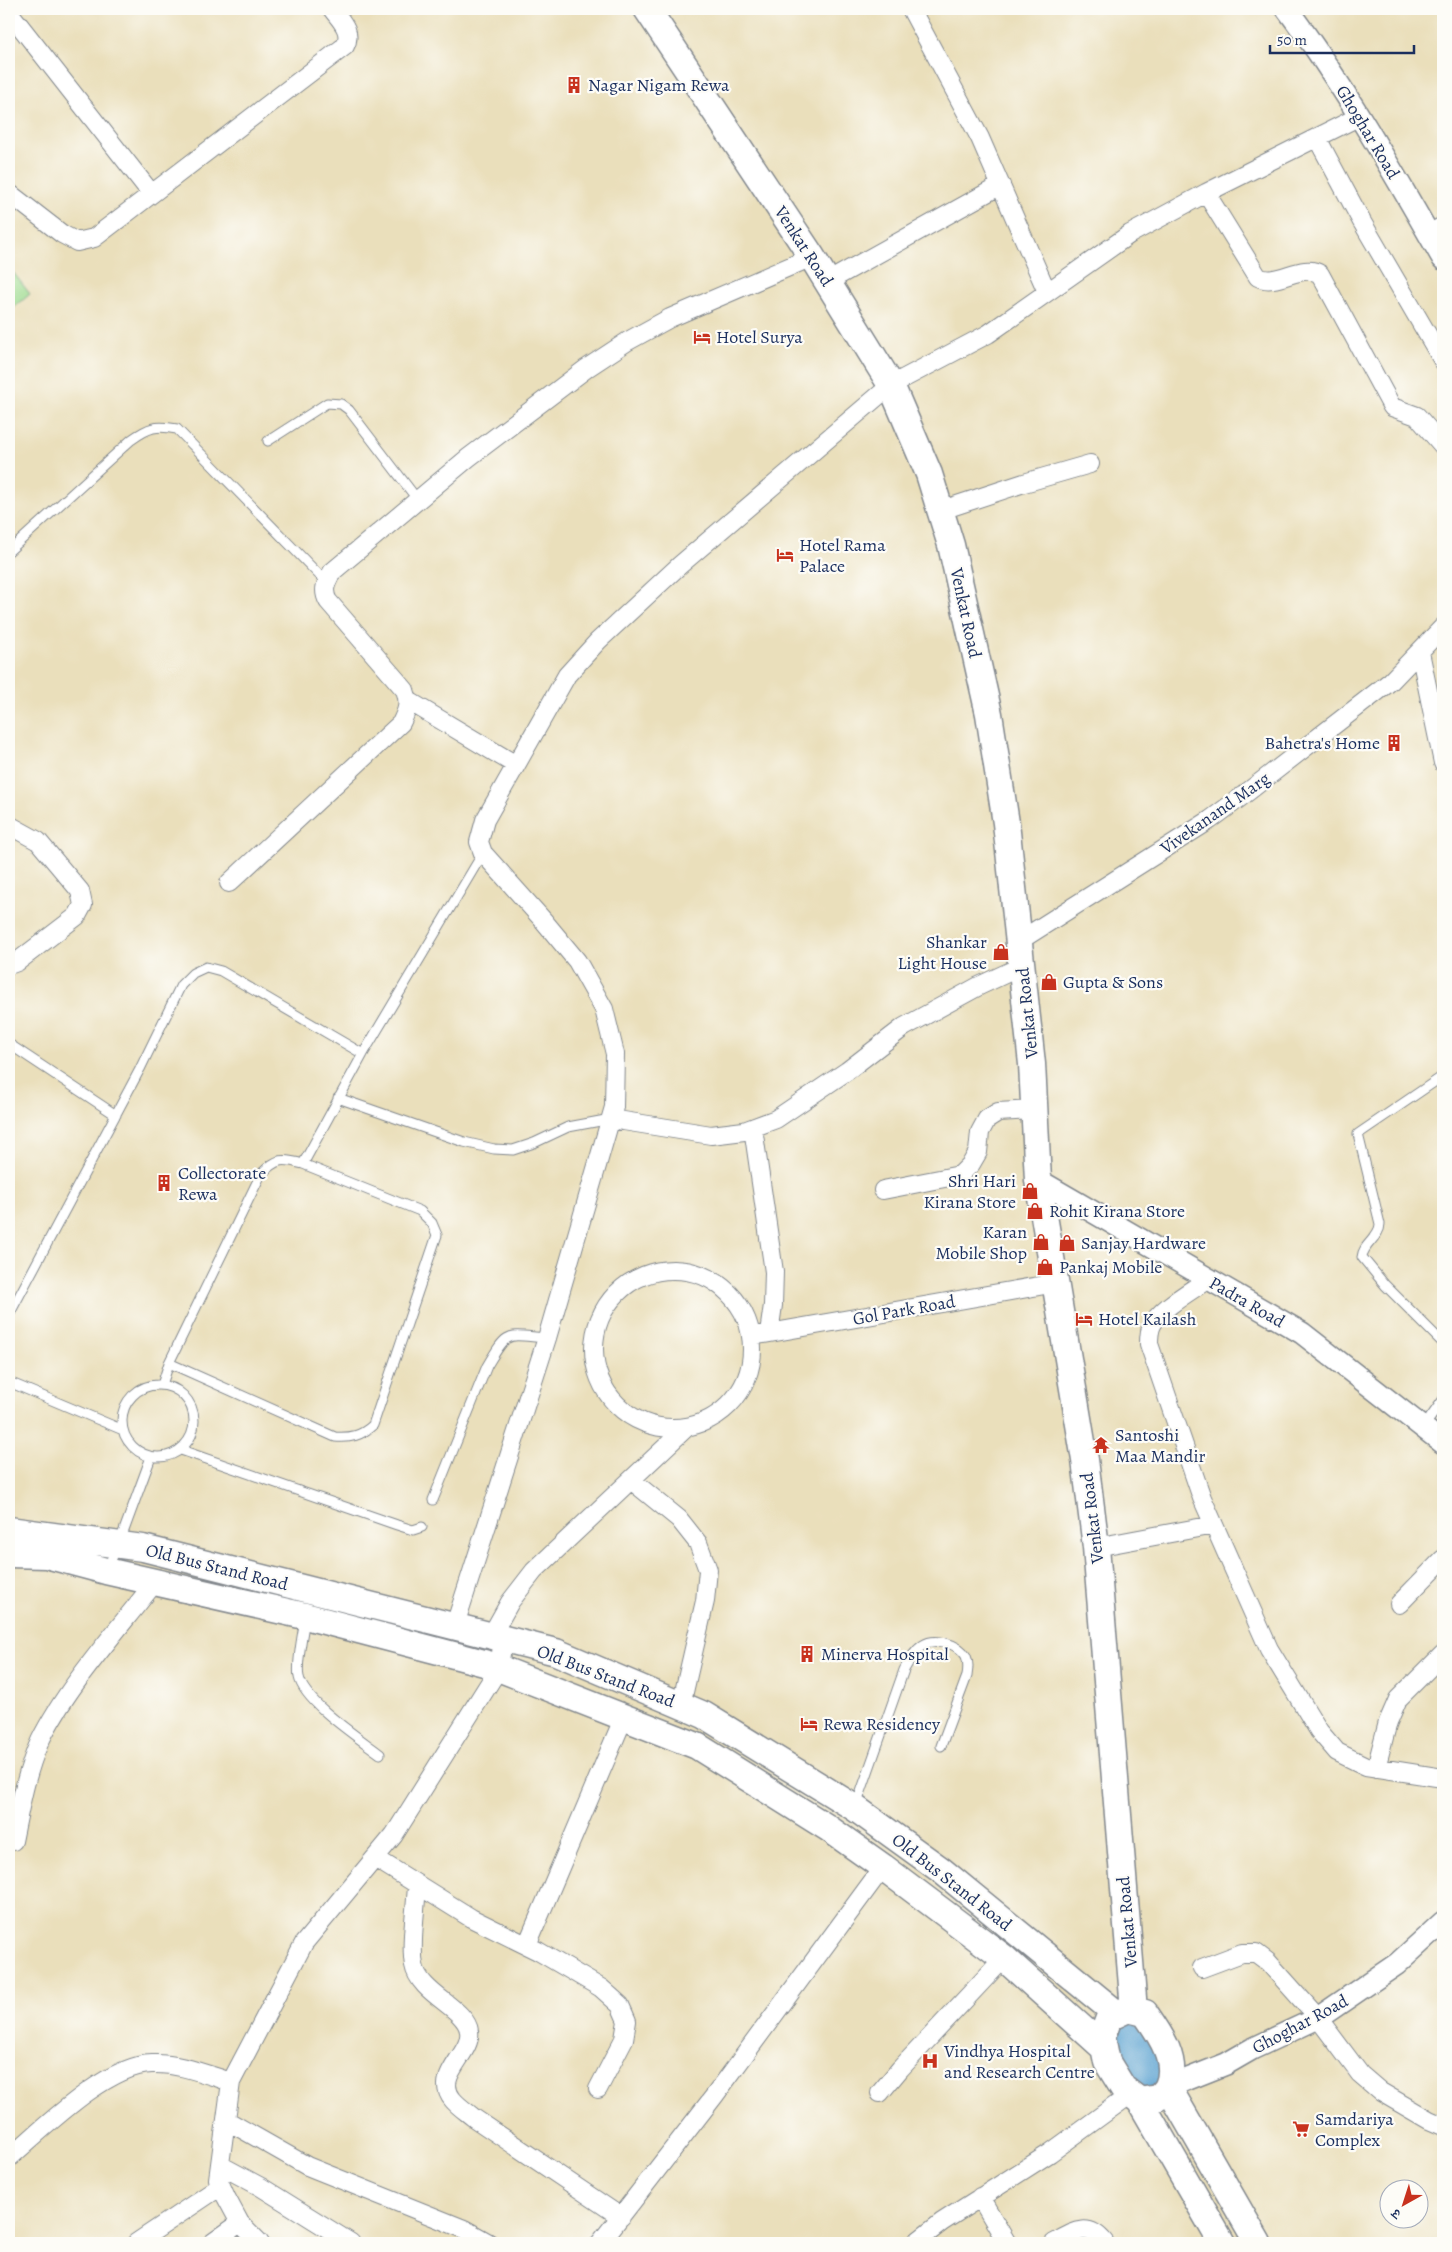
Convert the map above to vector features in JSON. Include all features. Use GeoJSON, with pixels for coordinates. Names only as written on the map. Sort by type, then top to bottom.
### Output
{"type":"FeatureCollection","features":[{"type":"Feature","properties":{"kind":"main road","name":"Venkat Road"},"geometry":{"type":"LineString","coordinates":[[647,9],[812,257],[891,385],[929,474],[952,545],[989,714],[1006,824],[1021,954],[1035,1110],[1038,1180],[1085,1460],[1096,1547],[1126,2012]]}},
{"type":"Feature","properties":{"kind":"main road","name":"Old Bus Stand Road"},"geometry":{"type":"LineString","coordinates":[[9,1530],[143,1548],[454,1628],[556,1652],[704,1714],[855,1808],[941,1870],[1126,2012]]}},
{"type":"Feature","properties":{"kind":"main road","name":"Old Bus Stand Road"},"geometry":{"type":"LineString","coordinates":[[9,1554],[46,1555],[106,1571],[305,1616],[499,1668],[698,1746],[828,1828],[883,1867],[1004,1958],[1104,2048]]}},
{"type":"Feature","properties":{"kind":"main road"},"geometry":{"type":"LineString","coordinates":[[1135,2097],[1158,2098],[1168,2087],[1171,2066],[1163,2039],[1144,2013],[1126,2012],[1109,2018],[1106,2025],[1102,2037],[1107,2062],[1123,2088],[1135,2097],[1222,2243]]}},
{"type":"Feature","properties":{"kind":"main road"},"geometry":{"type":"LineString","coordinates":[[1168,2087],[1258,2243]]}},
{"type":"Feature","properties":{"kind":"street"},"geometry":{"type":"LineString","coordinates":[[9,193],[62,234],[77,242],[94,238],[345,46],[348,33],[332,9]]}},
{"type":"Feature","properties":{"kind":"street","name":"Ghoghar Road"},"geometry":{"type":"LineString","coordinates":[[1287,9],[1315,46],[1436,230],[1443,259]]}},
{"type":"Feature","properties":{"kind":"street"},"geometry":{"type":"LineString","coordinates":[[916,11],[980,138],[1047,292]]}},
{"type":"Feature","properties":{"kind":"street"},"geometry":{"type":"LineString","coordinates":[[9,12],[151,193]]}},
{"type":"Feature","properties":{"kind":"street"},"geometry":{"type":"LineString","coordinates":[[454,1628],[547,1338],[614,1107],[615,1054],[604,1009],[577,961],[483,853],[480,842],[482,829],[567,675],[598,641],[680,565],[891,385],[988,334],[1130,234],[1206,193],[1360,116]]}},
{"type":"Feature","properties":{"kind":"street"},"geometry":{"type":"LineString","coordinates":[[1317,138],[1362,222],[1443,361]]}},
{"type":"Feature","properties":{"kind":"street"},"geometry":{"type":"LineString","coordinates":[[827,282],[1000,185]]}},
{"type":"Feature","properties":{"kind":"street"},"geometry":{"type":"LineString","coordinates":[[1206,193],[1258,277],[1266,280],[1310,270],[1320,274],[1392,407],[1417,416],[1443,446]]}},
{"type":"Feature","properties":{"kind":"street"},"geometry":{"type":"LineString","coordinates":[[516,765],[409,701],[405,690],[328,601],[324,594],[326,582],[332,572],[417,500],[587,368],[628,340],[670,318],[812,257]]}},
{"type":"Feature","properties":{"kind":"street"},"geometry":{"type":"LineString","coordinates":[[942,510],[1090,464]]}},
{"type":"Feature","properties":{"kind":"street","name":"Vivekanand Marg"},"geometry":{"type":"LineString","coordinates":[[611,1119],[711,1135],[744,1132],[776,1119],[847,1071],[904,1027],[979,986],[1210,820],[1391,681],[1443,627]]}},
{"type":"Feature","properties":{"kind":"street"},"geometry":{"type":"LineString","coordinates":[[1420,652],[1443,763]]}},
{"type":"Feature","properties":{"kind":"street"},"geometry":{"type":"LineString","coordinates":[[229,883],[401,724],[409,701]]}},
{"type":"Feature","properties":{"kind":"street"},"geometry":{"type":"LineString","coordinates":[[9,965],[17,962],[77,916],[83,905],[80,891],[38,841],[13,832]]}},
{"type":"Feature","properties":{"kind":"street"},"geometry":{"type":"LineString","coordinates":[[883,1190],[960,1175],[971,1164],[978,1152],[980,1132],[987,1119],[998,1112],[1035,1110]]}},
{"type":"Feature","properties":{"kind":"street"},"geometry":{"type":"LineString","coordinates":[[753,1128],[774,1272],[773,1305],[760,1335],[751,1367],[738,1395],[716,1416],[687,1427],[656,1426],[628,1414],[606,1391],[595,1362],[596,1331],[608,1302],[631,1281],[661,1270],[692,1271],[720,1284],[741,1307],[760,1335]]}},
{"type":"Feature","properties":{"kind":"street","name":"Padra Road"},"geometry":{"type":"LineString","coordinates":[[1038,1180],[1302,1333],[1443,1444]]}},
{"type":"Feature","properties":{"kind":"street"},"geometry":{"type":"LineString","coordinates":[[1208,1279],[1164,1311],[1152,1323],[1149,1344],[1202,1498],[1269,1649],[1319,1731],[1337,1752],[1354,1762],[1376,1768],[1443,1778]]}},
{"type":"Feature","properties":{"kind":"street","name":"Gol Park Road"},"geometry":{"type":"LineString","coordinates":[[760,1335],[1056,1283]]}},
{"type":"Feature","properties":{"kind":"street"},"geometry":{"type":"LineString","coordinates":[[260,2243],[240,2223],[218,2179],[230,2082],[304,1943],[394,1835],[499,1668],[497,1638],[510,1602],[534,1571],[687,1427]]}},
{"type":"Feature","properties":{"kind":"street"},"geometry":{"type":"LineString","coordinates":[[631,1480],[679,1519],[698,1543],[708,1570],[705,1601],[681,1705]]}},
{"type":"Feature","properties":{"kind":"street"},"geometry":{"type":"LineString","coordinates":[[1096,1547],[1214,1525]]}},
{"type":"Feature","properties":{"kind":"street"},"geometry":{"type":"LineString","coordinates":[[1400,1604],[1443,1559]]}},
{"type":"Feature","properties":{"kind":"street"},"geometry":{"type":"LineString","coordinates":[[13,1840],[23,1792],[40,1741],[70,1691],[155,1582]]}},
{"type":"Feature","properties":{"kind":"street"},"geometry":{"type":"LineString","coordinates":[[1376,1768],[1388,1722],[1398,1699],[1443,1654]]}},
{"type":"Feature","properties":{"kind":"street"},"geometry":{"type":"LineString","coordinates":[[527,1945],[624,1717]]}},
{"type":"Feature","properties":{"kind":"street"},"geometry":{"type":"LineString","coordinates":[[375,1858],[471,1918],[527,1945],[601,1988],[620,2005],[627,2021],[624,2039],[598,2088]]}},
{"type":"Feature","properties":{"kind":"street"},"geometry":{"type":"LineString","coordinates":[[600,2243],[715,2095],[883,1867]]}},
{"type":"Feature","properties":{"kind":"street"},"geometry":{"type":"LineString","coordinates":[[417,1885],[414,1966],[431,1992],[465,2020],[470,2032],[466,2045],[450,2072],[448,2088],[452,2100],[474,2118],[621,2217]]}},
{"type":"Feature","properties":{"kind":"street","name":"Ghoghar Road"},"geometry":{"type":"LineString","coordinates":[[1168,2087],[1226,2064],[1252,2049],[1318,2018],[1397,1964],[1443,1922]]}},
{"type":"Feature","properties":{"kind":"street"},"geometry":{"type":"LineString","coordinates":[[1202,1968],[1242,1953],[1256,1954],[1268,1962],[1318,2018],[1360,2074],[1380,2092],[1443,2126]]}},
{"type":"Feature","properties":{"kind":"street"},"geometry":{"type":"LineString","coordinates":[[880,2093],[900,2069],[1004,1958]]}},
{"type":"Feature","properties":{"kind":"street"},"geometry":{"type":"LineString","coordinates":[[9,2158],[92,2088],[128,2070],[150,2064],[174,2065],[230,2082]]}},
{"type":"Feature","properties":{"kind":"street"},"geometry":{"type":"LineString","coordinates":[[915,2243],[942,2222],[1135,2097]]}},
{"type":"Feature","properties":{"kind":"street"},"geometry":{"type":"LineString","coordinates":[[226,2120],[307,2166],[464,2229],[489,2243]]}},
{"type":"Feature","properties":{"kind":"street"},"geometry":{"type":"LineString","coordinates":[[220,2165],[260,2186],[351,2243]]}},
{"type":"Feature","properties":{"kind":"street"},"geometry":{"type":"LineString","coordinates":[[136,2243],[221,2186]]}},
{"type":"Feature","properties":{"kind":"street"},"geometry":{"type":"LineString","coordinates":[[980,2197],[1007,2243]]}},
{"type":"Feature","properties":{"kind":"street"},"geometry":{"type":"LineString","coordinates":[[212,2243],[240,2223]]}},
{"type":"Feature","properties":{"kind":"street"},"geometry":{"type":"LineString","coordinates":[[1054,2243],[1073,2232],[1086,2229],[1095,2232],[1105,2243]]}},
{"type":"Feature","properties":{"kind":"lane"},"geometry":{"type":"LineString","coordinates":[[268,441],[327,403],[341,404],[349,410],[417,500]]}},
{"type":"Feature","properties":{"kind":"lane"},"geometry":{"type":"LineString","coordinates":[[9,551],[131,440],[144,431],[159,426],[177,428],[326,582]]}},
{"type":"Feature","properties":{"kind":"lane"},"geometry":{"type":"LineString","coordinates":[[303,1164],[363,1054],[483,853]]}},
{"type":"Feature","properties":{"kind":"lane"},"geometry":{"type":"LineString","coordinates":[[9,1315],[116,1115],[181,985],[193,973],[206,967],[221,971],[363,1054]]}},
{"type":"Feature","properties":{"kind":"lane"},"geometry":{"type":"LineString","coordinates":[[9,1044],[116,1115]]}},
{"type":"Feature","properties":{"kind":"lane"},"geometry":{"type":"LineString","coordinates":[[1443,1076],[1358,1134],[1380,1224],[1380,1230],[1362,1252],[1362,1257],[1385,1285],[1443,1343]]}},
{"type":"Feature","properties":{"kind":"lane"},"geometry":{"type":"LineString","coordinates":[[338,1098],[464,1142],[494,1149],[513,1150],[534,1143],[568,1127],[611,1119]]}},
{"type":"Feature","properties":{"kind":"lane"},"geometry":{"type":"LineString","coordinates":[[162,1385],[169,1363],[261,1174],[274,1162],[286,1159],[303,1164],[420,1211],[432,1223],[437,1235],[373,1425],[364,1434],[349,1438],[335,1437],[169,1363]]}},
{"type":"Feature","properties":{"kind":"lane"},"geometry":{"type":"LineString","coordinates":[[433,1500],[487,1366],[505,1338],[512,1335],[547,1338]]}},
{"type":"Feature","properties":{"kind":"lane"},"geometry":{"type":"LineString","coordinates":[[9,1382],[123,1430]]}},
{"type":"Feature","properties":{"kind":"lane"},"geometry":{"type":"LineString","coordinates":[[162,1385],[175,1389],[183,1395],[194,1413],[192,1433],[188,1443],[181,1450],[167,1456],[151,1457],[133,1448],[123,1430],[124,1409],[128,1400],[144,1387],[162,1385]]}},
{"type":"Feature","properties":{"kind":"lane"},"geometry":{"type":"LineString","coordinates":[[1423,1428],[1443,1400]]}},
{"type":"Feature","properties":{"kind":"lane"},"geometry":{"type":"LineString","coordinates":[[181,1450],[413,1530],[422,1527]]}},
{"type":"Feature","properties":{"kind":"lane"},"geometry":{"type":"LineString","coordinates":[[106,1571],[119,1544],[151,1457]]}},
{"type":"Feature","properties":{"kind":"lane"},"geometry":{"type":"LineString","coordinates":[[305,1616],[298,1676],[305,1691],[316,1704],[380,1754]]}},
{"type":"Feature","properties":{"kind":"lane"},"geometry":{"type":"LineString","coordinates":[[855,1808],[904,1670],[913,1654],[925,1643],[938,1642],[957,1646],[965,1655],[968,1664],[968,1676],[941,1746]]}},
{"type":"Feature","properties":{"kind":"green space"},"geometry":{"type":"Polygon","coordinates":[[[9,267],[30,294],[9,312],[9,267]]]}},
{"type":"Feature","properties":{"kind":"water"},"geometry":{"type":"Polygon","coordinates":[[[1145,2013],[1168,2087],[1123,2088],[1109,2018],[1145,2013]]]}},
{"type":"Feature","properties":{"kind":"place","name":"Nagar Nigam Rewa"},"geometry":{"type":"Point","coordinates":[574,85]}},
{"type":"Feature","properties":{"kind":"place","name":"Hotel Surya"},"geometry":{"type":"Point","coordinates":[702,337]}},
{"type":"Feature","properties":{"kind":"place","name":"Hotel Rama Palace"},"geometry":{"type":"Point","coordinates":[785,555]}},
{"type":"Feature","properties":{"kind":"place","name":"Bahetra's Home"},"geometry":{"type":"Point","coordinates":[1394,743]}},
{"type":"Feature","properties":{"kind":"place","name":"Shankar Light House"},"geometry":{"type":"Point","coordinates":[1001,952]}},
{"type":"Feature","properties":{"kind":"place","name":"Gupta & Sons"},"geometry":{"type":"Point","coordinates":[1049,982]}},
{"type":"Feature","properties":{"kind":"place","name":"Collectorate Rewa"},"geometry":{"type":"Point","coordinates":[164,1183]}},
{"type":"Feature","properties":{"kind":"place","name":"Shri Hari Kirana Store"},"geometry":{"type":"Point","coordinates":[1030,1191]}},
{"type":"Feature","properties":{"kind":"place","name":"Rohit Kirana Store"},"geometry":{"type":"Point","coordinates":[1035,1211]}},
{"type":"Feature","properties":{"kind":"place","name":"Karan Mobile Shop"},"geometry":{"type":"Point","coordinates":[1041,1242]}},
{"type":"Feature","properties":{"kind":"place","name":"Sanjay Hardware"},"geometry":{"type":"Point","coordinates":[1067,1243]}},
{"type":"Feature","properties":{"kind":"place","name":"Pankaj Mobile"},"geometry":{"type":"Point","coordinates":[1045,1267]}},
{"type":"Feature","properties":{"kind":"place","name":"Hotel Kailash"},"geometry":{"type":"Point","coordinates":[1084,1319]}},
{"type":"Feature","properties":{"kind":"place","name":"Santoshi Maa Mandir"},"geometry":{"type":"Point","coordinates":[1101,1445]}},
{"type":"Feature","properties":{"kind":"place","name":"Minerva Hospital"},"geometry":{"type":"Point","coordinates":[807,1654]}},
{"type":"Feature","properties":{"kind":"place","name":"Rewa Residency"},"geometry":{"type":"Point","coordinates":[809,1724]}},
{"type":"Feature","properties":{"kind":"place","name":"Vindhya Hospital and Research Centre"},"geometry":{"type":"Point","coordinates":[930,2061]}},
{"type":"Feature","properties":{"kind":"place","name":"Samdariya Complex"},"geometry":{"type":"Point","coordinates":[1301,2129]}}]}
